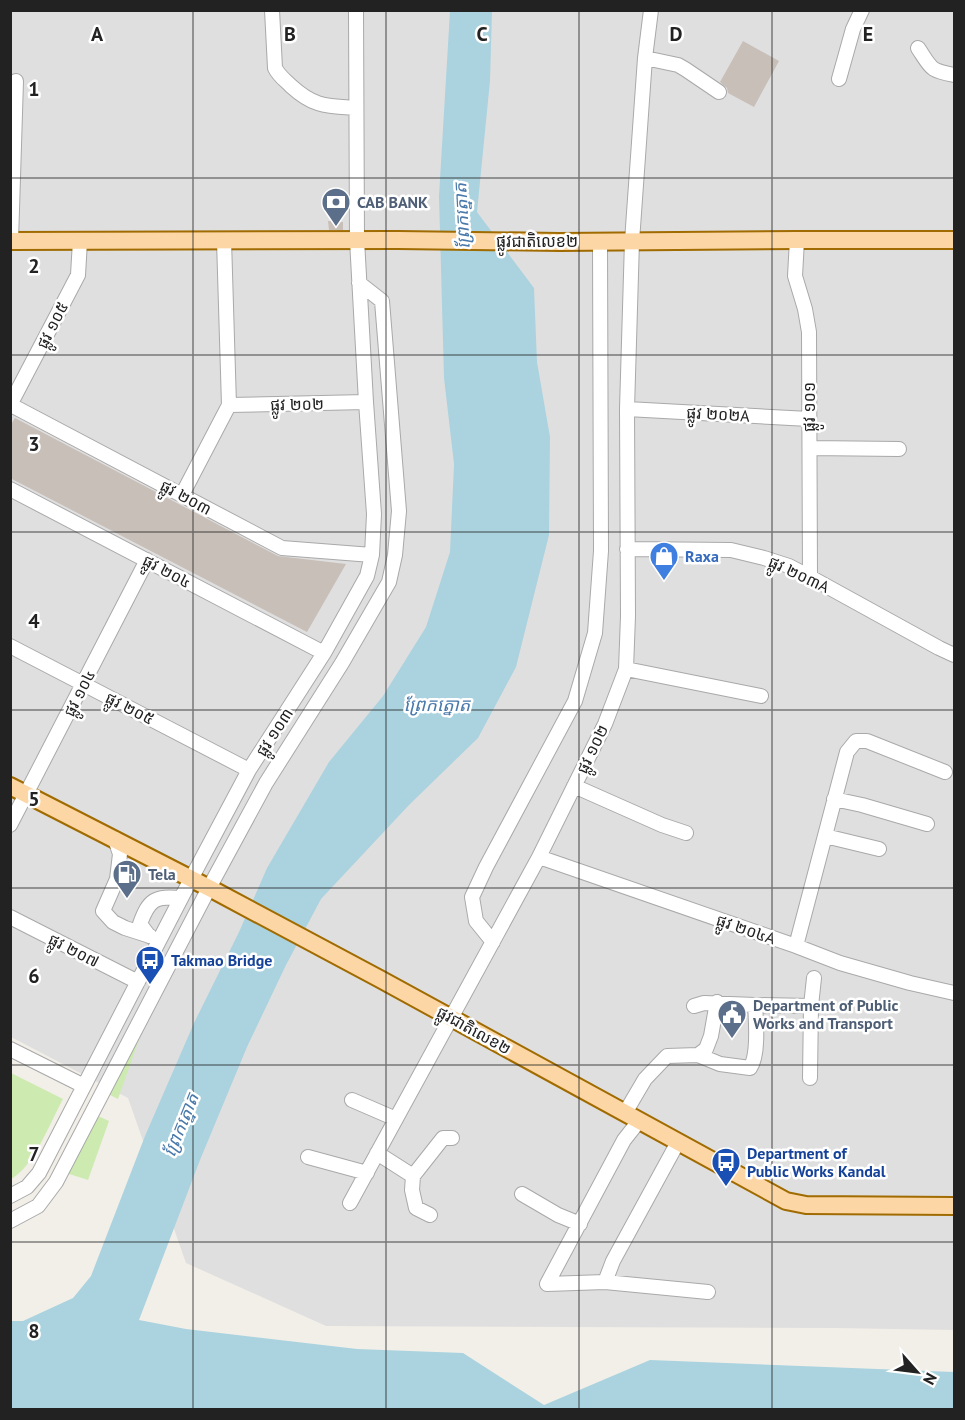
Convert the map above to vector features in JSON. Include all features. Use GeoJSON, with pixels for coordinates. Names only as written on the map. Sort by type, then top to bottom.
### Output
{"type":"FeatureCollection","features":[{"type":"Feature","properties":{"kind":"main road","name":"ផ្លូវជាតិលេខ២"},"geometry":{"type":"LineString","coordinates":[[11,241],[954,240]]}},
{"type":"Feature","properties":{"kind":"main road","name":"ផ្លូវជាតិលេខ២"},"geometry":{"type":"LineString","coordinates":[[10,786],[213,890],[786,1201],[806,1205],[954,1206]]}},
{"type":"Feature","properties":{"kind":"street"},"geometry":{"type":"LineString","coordinates":[[272,10],[275,68],[279,75],[303,97],[315,103],[356,108]]}},
{"type":"Feature","properties":{"kind":"street","name":"ផ្លូវ ១០៣"},"geometry":{"type":"LineString","coordinates":[[10,1196],[27,1187],[39,1173],[138,982],[153,940],[181,898],[249,770],[324,653],[367,576],[372,555],[374,514],[357,240],[356,10]]}},
{"type":"Feature","properties":{"kind":"street","name":"ផ្លូវ ១០២"},"geometry":{"type":"LineString","coordinates":[[350,1203],[539,857],[605,724],[626,669],[627,409],[632,241],[645,58],[651,10]]}},
{"type":"Feature","properties":{"kind":"street"},"geometry":{"type":"LineString","coordinates":[[839,79],[853,29],[862,10]]}},
{"type":"Feature","properties":{"kind":"street"},"geometry":{"type":"LineString","coordinates":[[918,48],[932,69],[954,75]]}},
{"type":"Feature","properties":{"kind":"street"},"geometry":{"type":"LineString","coordinates":[[645,58],[678,65],[719,92]]}},
{"type":"Feature","properties":{"kind":"street"},"geometry":{"type":"LineString","coordinates":[[11,241],[16,81]]}},
{"type":"Feature","properties":{"kind":"street"},"geometry":{"type":"LineString","coordinates":[[182,495],[229,405],[224,240]]}},
{"type":"Feature","properties":{"kind":"street","name":"ផ្លូវ ១០១"},"geometry":{"type":"LineString","coordinates":[[796,240],[795,276],[805,309],[809,333],[810,577]]}},
{"type":"Feature","properties":{"kind":"street","name":"ផ្លូវ ១០៥"},"geometry":{"type":"LineString","coordinates":[[11,405],[78,275],[80,241]]}},
{"type":"Feature","properties":{"kind":"street"},"geometry":{"type":"LineString","coordinates":[[493,942],[476,921],[472,897],[575,701],[595,633],[601,551],[600,242]]}},
{"type":"Feature","properties":{"kind":"street"},"geometry":{"type":"LineString","coordinates":[[10,1221],[38,1206],[56,1182],[213,890],[266,783],[342,663],[389,582],[395,555],[399,511],[382,301],[359,283]]}},
{"type":"Feature","properties":{"kind":"street","name":"ផ្លូវ ២០២"},"geometry":{"type":"LineString","coordinates":[[229,405],[366,402]]}},
{"type":"Feature","properties":{"kind":"street","name":"ផ្លូវ ២០៣"},"geometry":{"type":"LineString","coordinates":[[11,405],[282,548],[372,555]]}},
{"type":"Feature","properties":{"kind":"street","name":"ផ្លូវ ២០២A"},"geometry":{"type":"LineString","coordinates":[[627,409],[809,419]]}},
{"type":"Feature","properties":{"kind":"street"},"geometry":{"type":"LineString","coordinates":[[810,448],[899,449]]}},
{"type":"Feature","properties":{"kind":"street","name":"ផ្លូវ ២០៤"},"geometry":{"type":"LineString","coordinates":[[10,489],[324,653]]}},
{"type":"Feature","properties":{"kind":"street","name":"ផ្លូវ ២០៣A"},"geometry":{"type":"LineString","coordinates":[[627,549],[731,550],[789,566],[954,655]]}},
{"type":"Feature","properties":{"kind":"street","name":"ផ្លូវ ១០៤"},"geometry":{"type":"LineString","coordinates":[[10,825],[147,560]]}},
{"type":"Feature","properties":{"kind":"street","name":"ផ្លូវ ២០៥"},"geometry":{"type":"LineString","coordinates":[[10,646],[249,770]]}},
{"type":"Feature","properties":{"kind":"street"},"geometry":{"type":"LineString","coordinates":[[626,669],[761,696]]}},
{"type":"Feature","properties":{"kind":"street"},"geometry":{"type":"LineString","coordinates":[[796,946],[847,752],[856,741],[867,741],[945,772]]}},
{"type":"Feature","properties":{"kind":"street"},"geometry":{"type":"LineString","coordinates":[[574,786],[662,825],[686,833]]}},
{"type":"Feature","properties":{"kind":"street"},"geometry":{"type":"LineString","coordinates":[[834,799],[927,824]]}},
{"type":"Feature","properties":{"kind":"street"},"geometry":{"type":"LineString","coordinates":[[825,836],[879,849]]}},
{"type":"Feature","properties":{"kind":"street"},"geometry":{"type":"LineString","coordinates":[[115,839],[120,854],[117,879],[103,911],[113,922],[153,940]]}},
{"type":"Feature","properties":{"kind":"street","name":"ផ្លូវ ២០៤A"},"geometry":{"type":"LineString","coordinates":[[539,857],[840,963],[954,993]]}},
{"type":"Feature","properties":{"kind":"street"},"geometry":{"type":"LineString","coordinates":[[153,940],[140,924],[146,909],[154,901],[167,897],[181,898]]}},
{"type":"Feature","properties":{"kind":"street","name":"ផ្លូវ ២០៧"},"geometry":{"type":"LineString","coordinates":[[10,917],[138,982]]}},
{"type":"Feature","properties":{"kind":"street"},"geometry":{"type":"LineString","coordinates":[[810,1078],[811,1006],[814,978]]}},
{"type":"Feature","properties":{"kind":"street"},"geometry":{"type":"LineString","coordinates":[[694,1006],[704,1002],[717,1002],[811,1006]]}},
{"type":"Feature","properties":{"kind":"street"},"geometry":{"type":"LineString","coordinates":[[698,1055],[706,1049],[711,1036],[717,1002]]}},
{"type":"Feature","properties":{"kind":"street"},"geometry":{"type":"LineString","coordinates":[[708,1292],[605,1282],[547,1284],[624,1140],[645,1079],[667,1056],[698,1055],[720,1064],[750,1068],[755,1054],[754,1005]]}},
{"type":"Feature","properties":{"kind":"street"},"geometry":{"type":"LineString","coordinates":[[10,1049],[84,1086]]}},
{"type":"Feature","properties":{"kind":"street"},"geometry":{"type":"LineString","coordinates":[[352,1100],[396,1119]]}},
{"type":"Feature","properties":{"kind":"street"},"geometry":{"type":"LineString","coordinates":[[430,1215],[416,1208],[412,1190],[413,1176],[443,1138],[452,1138]]}},
{"type":"Feature","properties":{"kind":"street"},"geometry":{"type":"LineString","coordinates":[[605,1282],[613,1261],[678,1142]]}},
{"type":"Feature","properties":{"kind":"street"},"geometry":{"type":"LineString","coordinates":[[377,1153],[413,1176]]}},
{"type":"Feature","properties":{"kind":"street"},"geometry":{"type":"LineString","coordinates":[[308,1156],[366,1173]]}},
{"type":"Feature","properties":{"kind":"street"},"geometry":{"type":"LineString","coordinates":[[522,1194],[558,1215],[579,1224]]}},
{"type":"Feature","properties":{"kind":"shaded area"},"geometry":{"type":"Polygon","coordinates":[[[10,11],[954,11],[954,1330],[326,1326],[186,1263],[128,1098],[11,1037],[10,11]]]}},
{"type":"Feature","properties":{"kind":"green space"},"geometry":{"type":"Polygon","coordinates":[[[146,1020],[118,1099],[108,1094],[146,1020]]]}},
{"type":"Feature","properties":{"kind":"green space"},"geometry":{"type":"Polygon","coordinates":[[[11,1073],[63,1099],[34,1155],[27,1165],[11,1179],[11,1073]]]}},
{"type":"Feature","properties":{"kind":"green space"},"geometry":{"type":"Polygon","coordinates":[[[96,1115],[109,1121],[88,1180],[66,1173],[96,1115]]]}},
{"type":"Feature","properties":{"kind":"water","name":"ព្រែកត្នោត"},"geometry":{"type":"Polygon","coordinates":[[[450,11],[492,11],[490,81],[477,212],[534,288],[537,362],[550,437],[549,535],[516,667],[478,738],[409,805],[321,899],[286,965],[247,1047],[200,1160],[139,1320],[186,1329],[357,1349],[463,1353],[544,1405],[650,1360],[954,1372],[954,1409],[11,1410],[11,1321],[23,1321],[73,1298],[91,1276],[145,1136],[194,1023],[239,932],[267,868],[329,762],[383,696],[426,627],[450,552],[454,464],[444,378],[439,196],[450,11]]]}},
{"type":"Feature","properties":{"kind":"building"},"geometry":{"type":"Polygon","coordinates":[[[743,41],[779,61],[754,107],[728,93],[727,88],[720,82],[743,41]]]}},
{"type":"Feature","properties":{"kind":"building","name":"CAB BANK"},"geometry":{"type":"Polygon","coordinates":[[[328,221],[343,222],[343,230],[329,230],[328,221]]]}},
{"type":"Feature","properties":{"kind":"building"},"geometry":{"type":"Polygon","coordinates":[[[15,418],[278,556],[346,564],[307,632],[10,478],[10,426],[15,418]]]}},
{"type":"Feature","properties":{"kind":"place","name":"CAB BANK"},"geometry":{"type":"Point","coordinates":[336,228]}},
{"type":"Feature","properties":{"kind":"place","name":"Raxa"},"geometry":{"type":"Point","coordinates":[664,582]}},
{"type":"Feature","properties":{"kind":"place","name":"Tela"},"geometry":{"type":"Point","coordinates":[127,900]}},
{"type":"Feature","properties":{"kind":"place","name":"Takmao Bridge"},"geometry":{"type":"Point","coordinates":[150,986]}},
{"type":"Feature","properties":{"kind":"place","name":"Department of Public Works and Transport"},"geometry":{"type":"Point","coordinates":[732,1040]}},
{"type":"Feature","properties":{"kind":"place","name":"Department of Public Works Kandal"},"geometry":{"type":"Point","coordinates":[726,1188]}}]}
